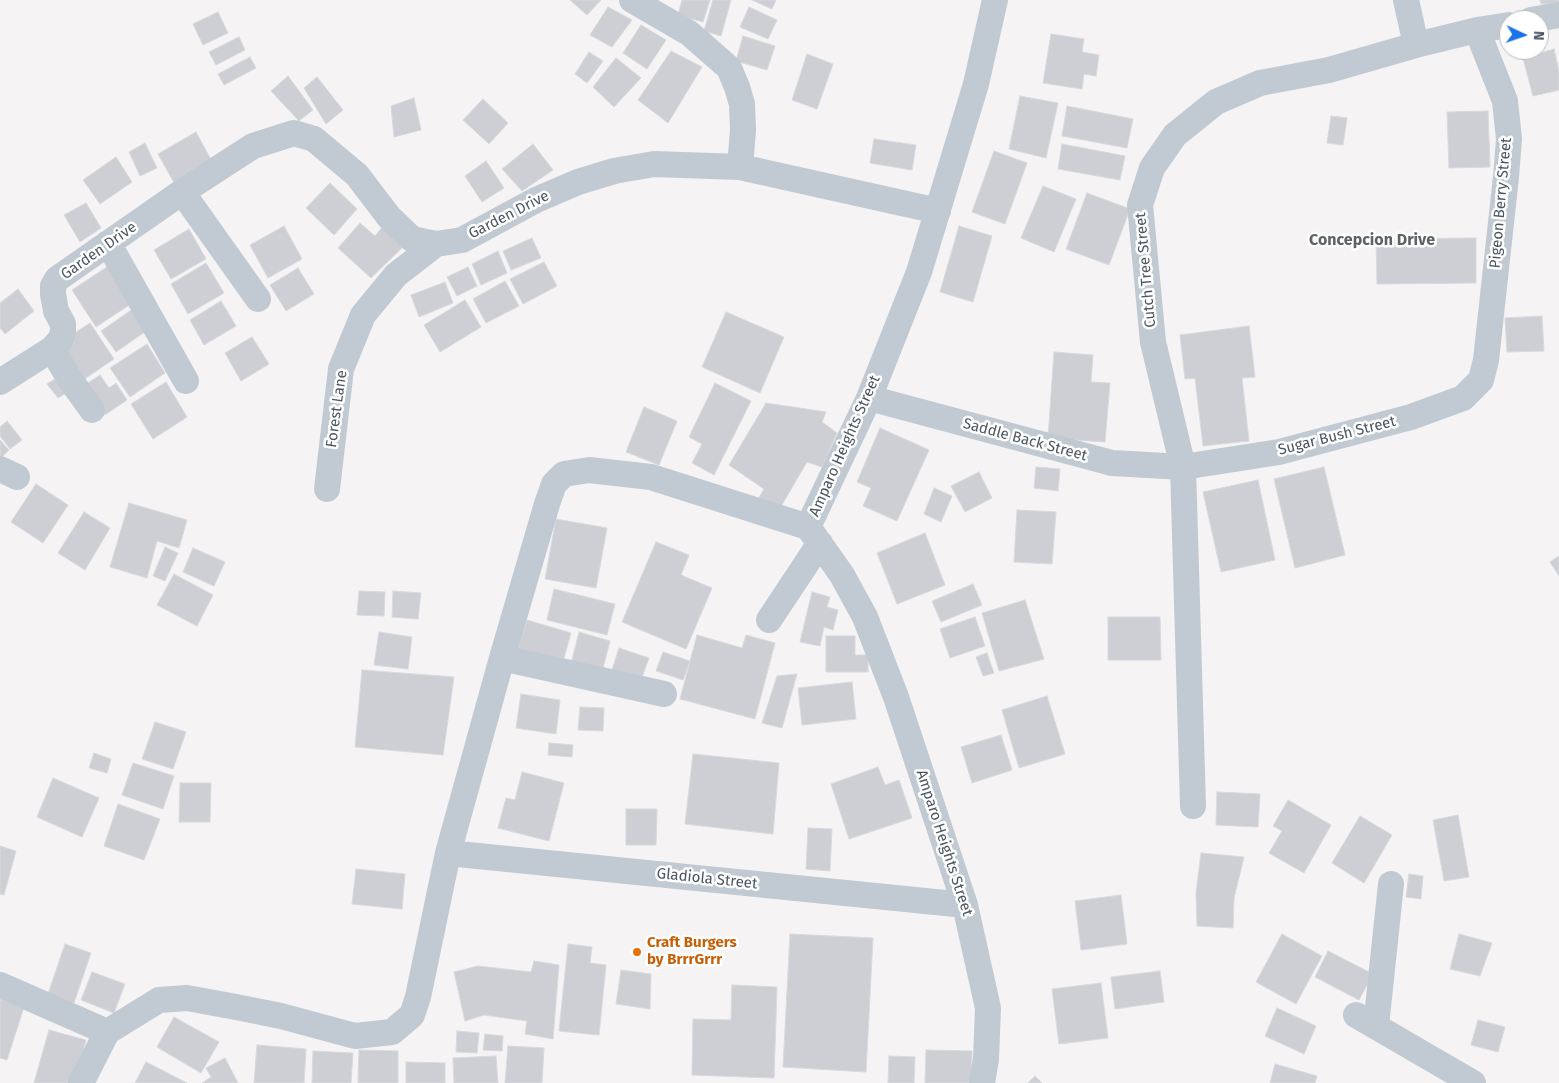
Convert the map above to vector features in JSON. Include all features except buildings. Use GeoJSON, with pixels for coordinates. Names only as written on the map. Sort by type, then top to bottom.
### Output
{"type":"FeatureCollection","features":[{"type":"Feature","properties":{"kind":"street"},"geometry":{"type":"LineString","coordinates":[[632,0],[689,33],[729,68],[742,104],[743,130],[740,167]]}},
{"type":"Feature","properties":{"kind":"street","name":"Amparo Heights Street"},"geometry":{"type":"LineString","coordinates":[[982,1083],[986,1059],[988,1008],[965,906],[896,697],[865,617],[842,574],[814,535],[919,272],[976,84],[995,0]]}},
{"type":"Feature","properties":{"kind":"street"},"geometry":{"type":"LineString","coordinates":[[1406,0],[1416,45]]}},
{"type":"Feature","properties":{"kind":"street","name":"Cutch Tree Street"},"geometry":{"type":"LineString","coordinates":[[1192,806],[1183,467],[1153,342],[1140,205],[1152,168],[1175,135],[1216,102],[1260,83],[1329,70],[1416,45],[1499,27]]}},
{"type":"Feature","properties":{"kind":"street","name":"Pigeon Berry Street"},"geometry":{"type":"LineString","coordinates":[[1478,30],[1505,101],[1509,139],[1487,350],[1481,380]]}},
{"type":"Feature","properties":{"kind":"street","name":"Garden Drive"},"geometry":{"type":"LineString","coordinates":[[0,382],[52,349],[61,339],[64,332],[52,294],[53,286],[57,279],[182,192],[254,146],[294,133],[314,140],[357,175],[389,217],[412,239],[436,244],[462,240],[536,200],[578,182],[614,171],[654,164],[740,167],[938,211]]}},
{"type":"Feature","properties":{"kind":"street"},"geometry":{"type":"LineString","coordinates":[[182,192],[258,298]]}},
{"type":"Feature","properties":{"kind":"street"},"geometry":{"type":"LineString","coordinates":[[108,244],[186,381]]}},
{"type":"Feature","properties":{"kind":"street","name":"Forest Lane"},"geometry":{"type":"LineString","coordinates":[[326,489],[341,369],[363,315],[396,275],[436,244]]}},
{"type":"Feature","properties":{"kind":"street"},"geometry":{"type":"LineString","coordinates":[[52,349],[69,378],[92,410]]}},
{"type":"Feature","properties":{"kind":"street","name":"Sugar Bush Street"},"geometry":{"type":"LineString","coordinates":[[1183,467],[1278,452],[1411,417],[1463,398],[1481,380]]}},
{"type":"Feature","properties":{"kind":"street","name":"Saddle Back Street"},"geometry":{"type":"LineString","coordinates":[[869,398],[1112,464],[1183,467]]}},
{"type":"Feature","properties":{"kind":"street"},"geometry":{"type":"LineString","coordinates":[[81,1083],[107,1032],[159,1000],[187,998],[236,1007],[281,1016],[354,1036],[392,1032],[412,1015],[418,996],[448,854],[502,658],[547,504],[554,484],[564,474],[589,470],[651,477],[814,535],[769,620]]}},
{"type":"Feature","properties":{"kind":"street"},"geometry":{"type":"LineString","coordinates":[[502,658],[664,694]]}},
{"type":"Feature","properties":{"kind":"street","name":"Gladiola Street"},"geometry":{"type":"LineString","coordinates":[[448,854],[965,906]]}},
{"type":"Feature","properties":{"kind":"street"},"geometry":{"type":"LineString","coordinates":[[1391,884],[1366,1021],[1473,1083]]}},
{"type":"Feature","properties":{"kind":"street"},"geometry":{"type":"LineString","coordinates":[[0,985],[107,1032]]}},
{"type":"Feature","properties":{"kind":"place","name":"Craft Burgers by BrrrGrrr"},"geometry":{"type":"Point","coordinates":[637,952]}},
{"type":"Feature","properties":{"kind":"district","name":"Concepcion Drive"},"geometry":{"type":"Point","coordinates":[1372,241]}}]}
